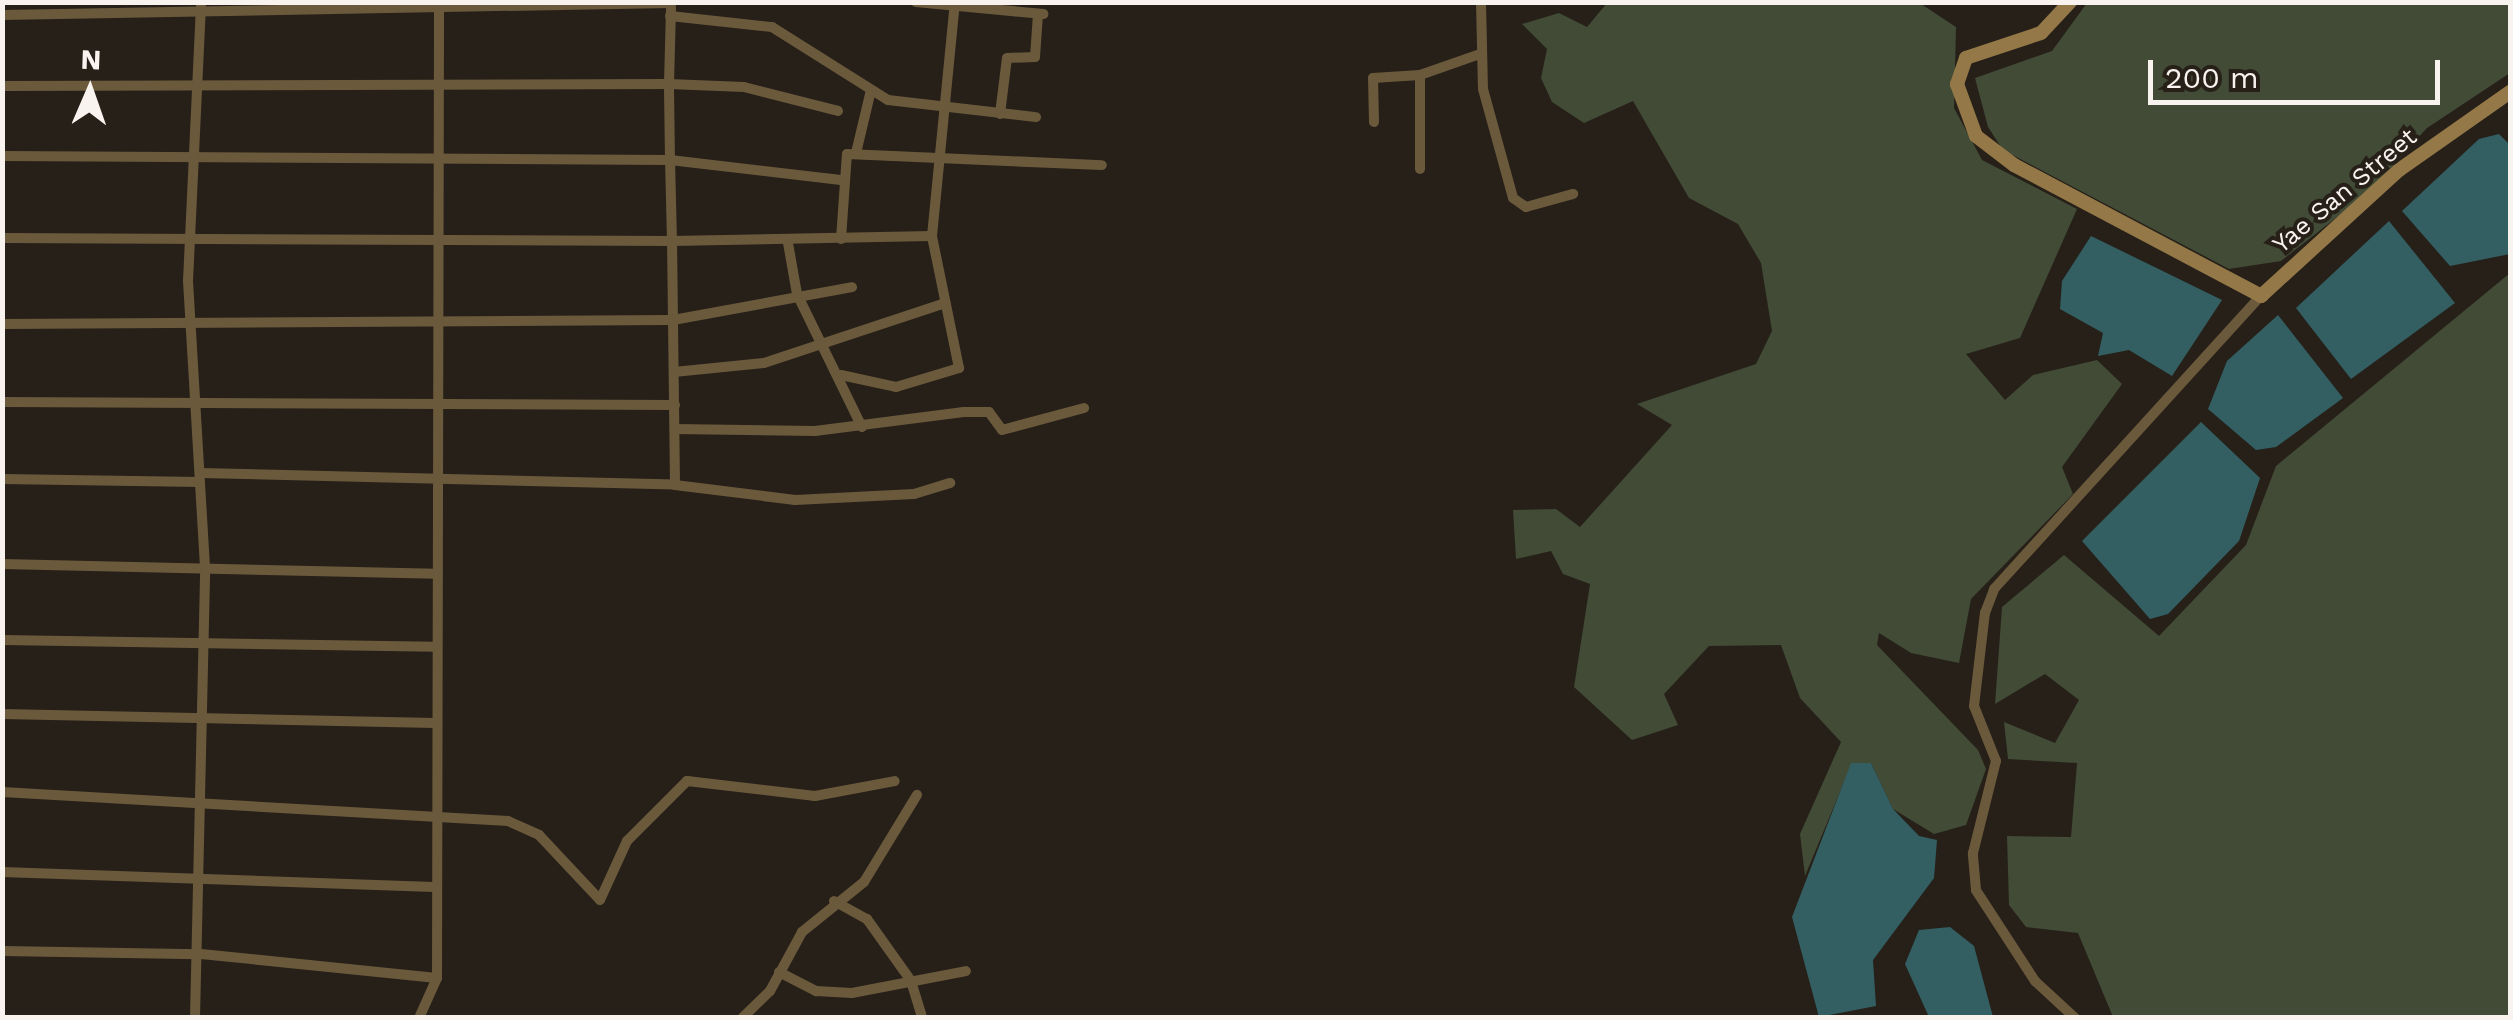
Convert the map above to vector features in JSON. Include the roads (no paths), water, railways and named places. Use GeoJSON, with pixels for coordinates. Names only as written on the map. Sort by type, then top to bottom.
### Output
{"type":"FeatureCollection","features":[{"type":"Feature","properties":{"kind":"main road"},"geometry":{"type":"LineString","coordinates":[[2070,2],[2042,33],[1966,58],[1957,84],[1976,136],[2014,165],[2261,296]]}},
{"type":"Feature","properties":{"kind":"main road","name":"Yae San Street"},"geometry":{"type":"LineString","coordinates":[[2261,296],[2399,170],[2510,92]]}},
{"type":"Feature","properties":{"kind":"street"},"geometry":{"type":"LineString","coordinates":[[916,2],[954,11],[1040,14],[1036,58],[1007,58],[1000,114]]}},
{"type":"Feature","properties":{"kind":"street"},"geometry":{"type":"LineString","coordinates":[[1481,2],[1480,54],[1517,205],[1573,194]]}},
{"type":"Feature","properties":{"kind":"street"},"geometry":{"type":"LineString","coordinates":[[194,1018],[201,954],[206,717],[202,641],[205,567],[189,324],[191,162],[201,6]]}},
{"type":"Feature","properties":{"kind":"street"},"geometry":{"type":"LineString","coordinates":[[2,16],[201,6],[671,9],[772,27],[871,90],[940,109],[1036,117]]}},
{"type":"Feature","properties":{"kind":"street"},"geometry":{"type":"LineString","coordinates":[[419,1018],[437,978],[434,814],[439,6]]}},
{"type":"Feature","properties":{"kind":"street"},"geometry":{"type":"LineString","coordinates":[[671,9],[675,485]]}},
{"type":"Feature","properties":{"kind":"street"},"geometry":{"type":"LineString","coordinates":[[840,375],[896,387],[955,374],[961,362],[932,236],[934,159],[954,11]]}},
{"type":"Feature","properties":{"kind":"street"},"geometry":{"type":"LineString","coordinates":[[1374,122],[1373,78],[1420,75],[1480,54]]}},
{"type":"Feature","properties":{"kind":"street"},"geometry":{"type":"LineString","coordinates":[[1420,75],[1420,169]]}},
{"type":"Feature","properties":{"kind":"street"},"geometry":{"type":"LineString","coordinates":[[2,86],[195,89],[669,84],[744,88],[838,111]]}},
{"type":"Feature","properties":{"kind":"street"},"geometry":{"type":"LineString","coordinates":[[856,153],[871,90]]}},
{"type":"Feature","properties":{"kind":"street"},"geometry":{"type":"LineString","coordinates":[[841,239],[842,159],[856,153],[1102,166]]}},
{"type":"Feature","properties":{"kind":"street"},"geometry":{"type":"LineString","coordinates":[[2,156],[438,164],[670,160],[841,180]]}},
{"type":"Feature","properties":{"kind":"street"},"geometry":{"type":"LineString","coordinates":[[2,238],[436,244],[788,243],[932,236]]}},
{"type":"Feature","properties":{"kind":"street"},"geometry":{"type":"LineString","coordinates":[[788,243],[797,294],[840,375],[862,427]]}},
{"type":"Feature","properties":{"kind":"street"},"geometry":{"type":"LineString","coordinates":[[2,324],[673,320],[797,294],[852,287]]}},
{"type":"Feature","properties":{"kind":"street"},"geometry":{"type":"LineString","coordinates":[[2075,1018],[2036,981],[1976,890],[1973,854],[1996,761],[1974,706],[1985,613],[1994,589],[2261,296]]}},
{"type":"Feature","properties":{"kind":"street"},"geometry":{"type":"LineString","coordinates":[[674,372],[764,362],[945,303]]}},
{"type":"Feature","properties":{"kind":"street"},"geometry":{"type":"LineString","coordinates":[[2,402],[675,405]]}},
{"type":"Feature","properties":{"kind":"street"},"geometry":{"type":"LineString","coordinates":[[675,428],[862,427],[989,412],[1002,430],[1084,408]]}},
{"type":"Feature","properties":{"kind":"street"},"geometry":{"type":"LineString","coordinates":[[2,479],[675,485],[795,500],[914,494],[950,483]]}},
{"type":"Feature","properties":{"kind":"street"},"geometry":{"type":"LineString","coordinates":[[2,564],[436,574]]}},
{"type":"Feature","properties":{"kind":"street"},"geometry":{"type":"LineString","coordinates":[[2,640],[435,647]]}},
{"type":"Feature","properties":{"kind":"street"},"geometry":{"type":"LineString","coordinates":[[2,714],[435,723]]}},
{"type":"Feature","properties":{"kind":"street"},"geometry":{"type":"LineString","coordinates":[[2,792],[434,814],[530,828],[600,900],[626,841],[686,780],[815,796],[895,781]]}},
{"type":"Feature","properties":{"kind":"street"},"geometry":{"type":"LineString","coordinates":[[742,1018],[834,900],[864,882],[917,795]]}},
{"type":"Feature","properties":{"kind":"street"},"geometry":{"type":"LineString","coordinates":[[2,872],[200,875],[434,886]]}},
{"type":"Feature","properties":{"kind":"street"},"geometry":{"type":"LineString","coordinates":[[834,900],[856,906],[911,981],[922,1018]]}},
{"type":"Feature","properties":{"kind":"street"},"geometry":{"type":"LineString","coordinates":[[2,950],[201,954],[437,978]]}},
{"type":"Feature","properties":{"kind":"street"},"geometry":{"type":"LineString","coordinates":[[779,972],[838,992],[966,971]]}},
{"type":"Feature","properties":{"kind":"water"},"geometry":{"type":"Polygon","coordinates":[[[2499,134],[2510,145],[2510,254],[2450,266],[2402,211],[2479,139],[2499,134]]]}},
{"type":"Feature","properties":{"kind":"water"},"geometry":{"type":"Polygon","coordinates":[[[2389,221],[2455,303],[2351,379],[2296,308],[2389,221]]]}},
{"type":"Feature","properties":{"kind":"water"},"geometry":{"type":"Polygon","coordinates":[[[2091,236],[2222,300],[2172,376],[2129,350],[2098,356],[2103,333],[2060,309],[2062,281],[2091,236]]]}},
{"type":"Feature","properties":{"kind":"water"},"geometry":{"type":"Polygon","coordinates":[[[2278,315],[2343,398],[2276,447],[2256,450],[2208,409],[2227,361],[2278,315]]]}},
{"type":"Feature","properties":{"kind":"water"},"geometry":{"type":"Polygon","coordinates":[[[2201,422],[2260,478],[2239,541],[2168,614],[2150,619],[2082,541],[2201,422]]]}},
{"type":"Feature","properties":{"kind":"water"},"geometry":{"type":"Polygon","coordinates":[[[1851,763],[1871,763],[1893,809],[1919,836],[1937,840],[1934,878],[1873,960],[1876,1006],[1819,1017],[1792,917],[1851,763]]]}},
{"type":"Feature","properties":{"kind":"water"},"geometry":{"type":"Polygon","coordinates":[[[1950,927],[1974,946],[1993,1017],[1929,1017],[1905,964],[1919,930],[1950,927]]]}}]}
